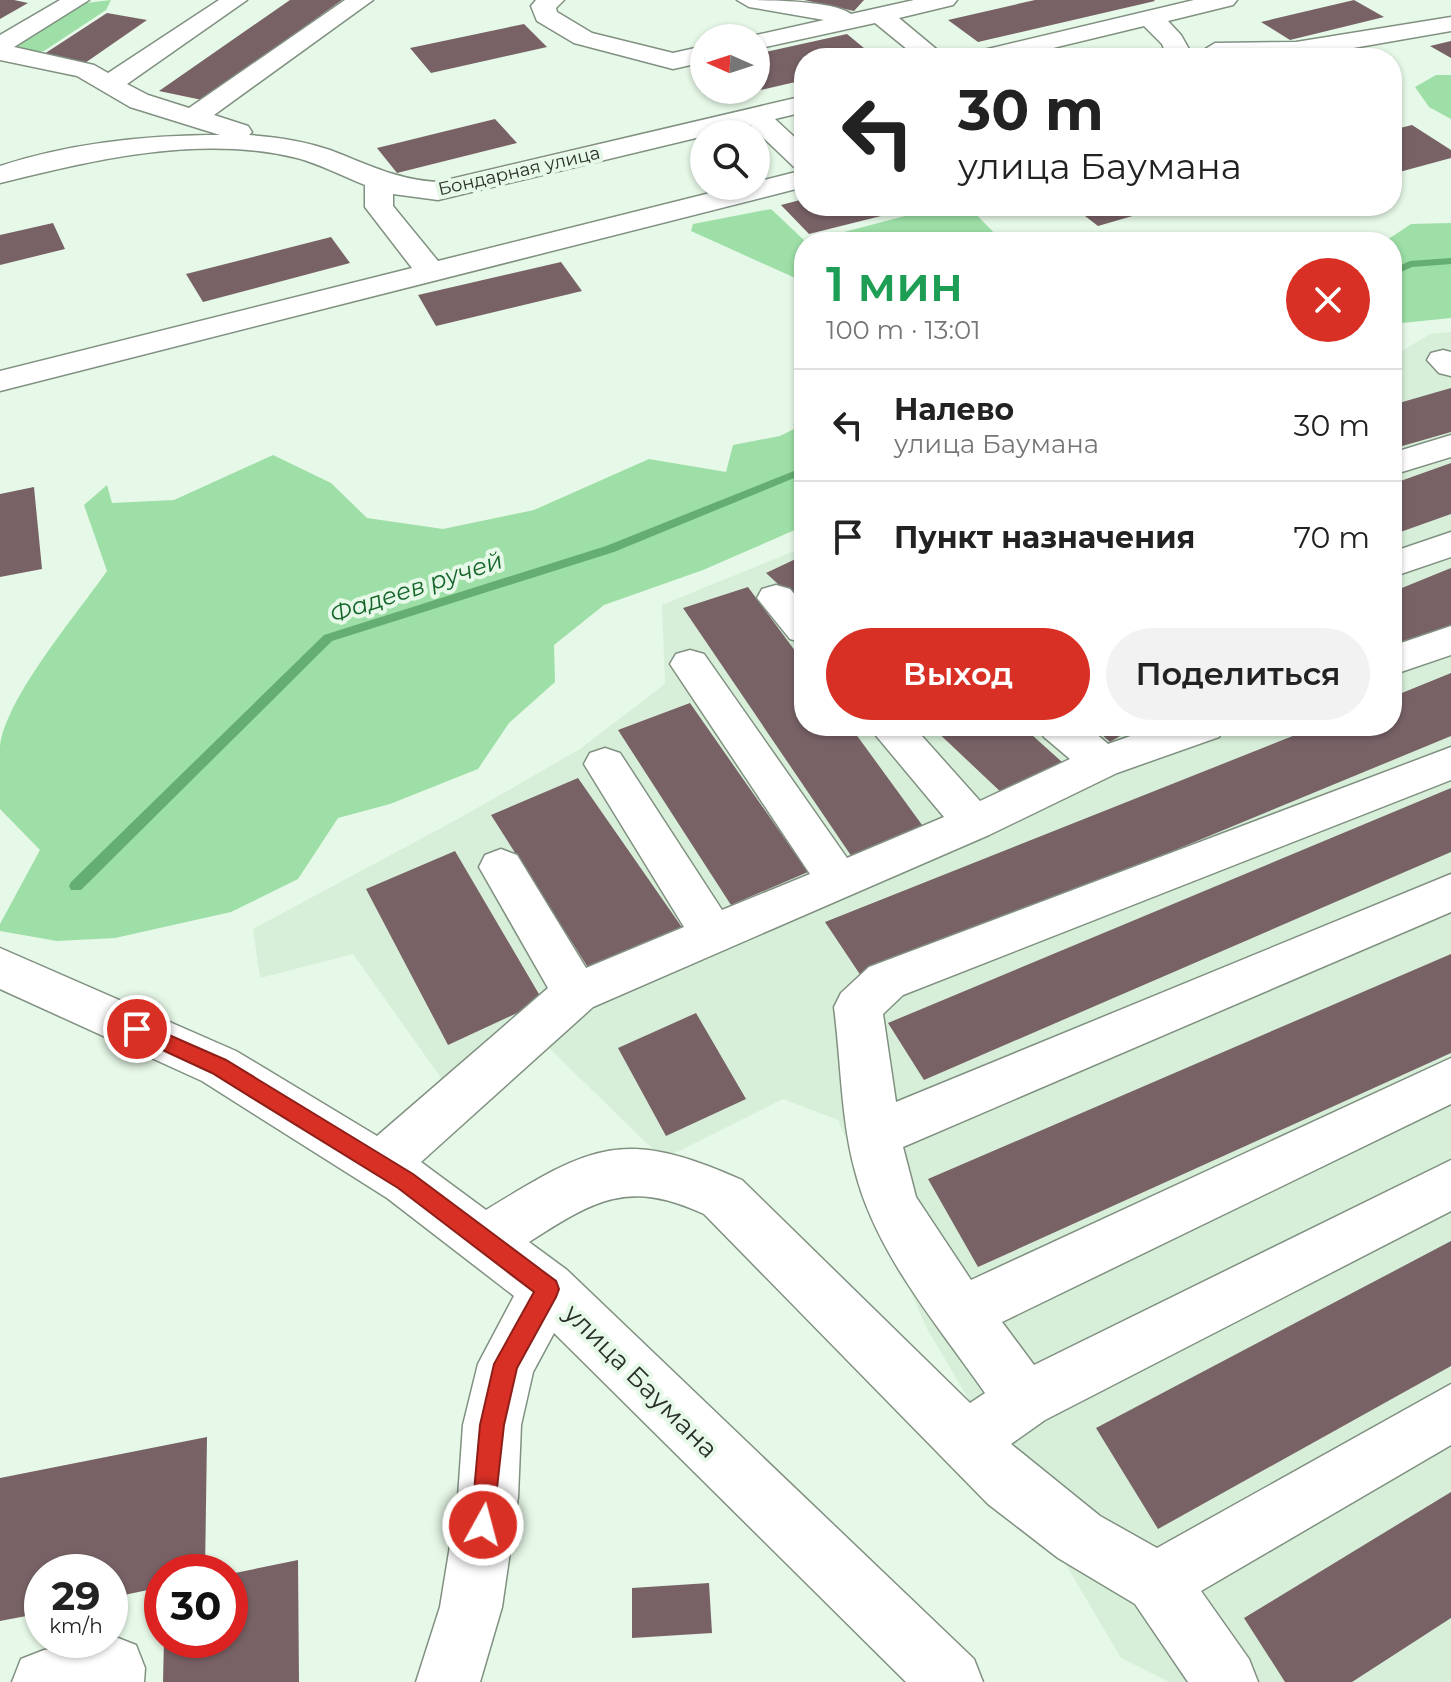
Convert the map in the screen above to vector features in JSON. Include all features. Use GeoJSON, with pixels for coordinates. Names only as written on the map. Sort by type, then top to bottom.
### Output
{"type":"FeatureCollection","features":[{"type":"Feature","properties":{"kind":"street"},"geometry":{"type":"LineString","coordinates":[[0,45],[77,0]]}},
{"type":"Feature","properties":{"kind":"street"},"geometry":{"type":"LineString","coordinates":[[109,84],[235,0]]}},
{"type":"Feature","properties":{"kind":"street"},"geometry":{"type":"LineString","coordinates":[[194,117],[361,0]]}},
{"type":"Feature","properties":{"kind":"street"},"geometry":{"type":"LineString","coordinates":[[552,0],[543,6],[546,16],[583,38],[673,61],[690,57]]}},
{"type":"Feature","properties":{"kind":"street"},"geometry":{"type":"LineString","coordinates":[[749,0],[871,16],[919,48]]}},
{"type":"Feature","properties":{"kind":"street"},"geometry":{"type":"LineString","coordinates":[[770,39],[945,0]]}},
{"type":"Feature","properties":{"kind":"street"},"geometry":{"type":"LineString","coordinates":[[1022,48],[1225,0]]}},
{"type":"Feature","properties":{"kind":"street"},"geometry":{"type":"LineString","coordinates":[[1149,18],[1176,48]]}},
{"type":"Feature","properties":{"kind":"street"},"geometry":{"type":"LineString","coordinates":[[1341,48],[1364,47],[1451,24]]}},
{"type":"Feature","properties":{"kind":"street"},"geometry":{"type":"LineString","coordinates":[[0,52],[85,70],[127,98],[232,129],[248,142]]}},
{"type":"Feature","properties":{"kind":"street","name":"Бондарная улица"},"geometry":{"type":"LineString","coordinates":[[0,175],[27,164],[82,154],[248,142],[305,151],[379,183],[407,191],[438,191],[794,106]]}},
{"type":"Feature","properties":{"kind":"street"},"geometry":{"type":"LineString","coordinates":[[756,116],[794,152]]}},
{"type":"Feature","properties":{"kind":"street"},"geometry":{"type":"LineString","coordinates":[[0,381],[794,181]]}},
{"type":"Feature","properties":{"kind":"street"},"geometry":{"type":"LineString","coordinates":[[379,183],[379,207],[431,272]]}},
{"type":"Feature","properties":{"kind":"street"},"geometry":{"type":"LineString","coordinates":[[1402,461],[1451,446]]}},
{"type":"Feature","properties":{"kind":"street"},"geometry":{"type":"LineString","coordinates":[[1402,561],[1451,544]]}},
{"type":"Feature","properties":{"kind":"street"},"geometry":{"type":"LineString","coordinates":[[776,598],[794,619]]}},
{"type":"Feature","properties":{"kind":"street"},"geometry":{"type":"LineString","coordinates":[[1402,657],[1451,640]]}},
{"type":"Feature","properties":{"kind":"street"},"geometry":{"type":"LineString","coordinates":[[690,664],[839,881]]}},
{"type":"Feature","properties":{"kind":"street"},"geometry":{"type":"LineString","coordinates":[[898,736],[974,823]]}},
{"type":"Feature","properties":{"kind":"street"},"geometry":{"type":"LineString","coordinates":[[1071,736],[1102,762]]}},
{"type":"Feature","properties":{"kind":"street"},"geometry":{"type":"LineString","coordinates":[[380,1166],[576,993],[974,823],[1102,762],[1176,736]]}},
{"type":"Feature","properties":{"kind":"street"},"geometry":{"type":"LineString","coordinates":[[1025,1400],[923,1259],[893,1208],[880,1169],[874,1135],[858,1007],[886,981],[1451,763]]}},
{"type":"Feature","properties":{"kind":"street"},"geometry":{"type":"LineString","coordinates":[[605,764],[714,936]]}},
{"type":"Feature","properties":{"kind":"street"},"geometry":{"type":"LineString","coordinates":[[501,867],[576,993]]}},
{"type":"Feature","properties":{"kind":"street"},"geometry":{"type":"LineString","coordinates":[[874,1135],[1451,892]]}},
{"type":"Feature","properties":{"kind":"street","name":"улица Баумана"},"geometry":{"type":"LineString","coordinates":[[0,968],[219,1066],[380,1166],[487,1239],[548,1289],[951,1682]]}},
{"type":"Feature","properties":{"kind":"street"},"geometry":{"type":"LineString","coordinates":[[963,1312],[1451,1080]]}},
{"type":"Feature","properties":{"kind":"street"},"geometry":{"type":"LineString","coordinates":[[487,1239],[593,1175],[637,1169],[686,1177],[723,1197],[1009,1483],[1079,1537],[1157,1582],[1226,1682]]}},
{"type":"Feature","properties":{"kind":"street"},"geometry":{"type":"LineString","coordinates":[[964,1441],[1025,1400],[1451,1184]]}},
{"type":"Feature","properties":{"kind":"street"},"geometry":{"type":"LineString","coordinates":[[448,1682],[471,1607],[488,1497],[492,1425],[506,1364],[548,1289]]}},
{"type":"Feature","properties":{"kind":"street"},"geometry":{"type":"LineString","coordinates":[[1157,1582],[1451,1413]]}},
{"type":"Feature","properties":{"kind":"street"},"geometry":{"type":"LineString","coordinates":[[44,1682],[113,1668],[112,1682]]}},
{"type":"Feature","properties":{"kind":"shaded area"},"geometry":{"type":"Polygon","coordinates":[[[1451,332],[1451,1682],[1169,1682],[1121,1658],[926,1327],[838,1120],[783,1099],[663,1159],[547,1046],[444,1082],[353,954],[260,978],[253,929],[467,814],[580,749],[665,684],[662,605],[794,551],[794,736],[1402,736],[1402,351],[1430,334],[1451,332]]]}},
{"type":"Feature","properties":{"kind":"green space"},"geometry":{"type":"Polygon","coordinates":[[[111,0],[106,10],[44,51],[32,53],[18,47],[18,42],[78,4],[111,0]]]}},
{"type":"Feature","properties":{"kind":"green space"},"geometry":{"type":"Polygon","coordinates":[[[1436,75],[1451,75],[1451,119],[1429,107],[1415,87],[1436,75]]]}},
{"type":"Feature","properties":{"kind":"green space"},"geometry":{"type":"Polygon","coordinates":[[[771,209],[795,232],[794,277],[691,231],[693,224],[771,209]]]}},
{"type":"Feature","properties":{"kind":"green space"},"geometry":{"type":"Polygon","coordinates":[[[905,216],[978,216],[993,232],[844,232],[905,216]]]}},
{"type":"Feature","properties":{"kind":"green space"},"geometry":{"type":"Polygon","coordinates":[[[1451,223],[1451,318],[1402,323],[1402,232],[1399,232],[1411,224],[1451,223]]]}},
{"type":"Feature","properties":{"kind":"green space"},"geometry":{"type":"Polygon","coordinates":[[[794,429],[794,530],[703,570],[604,605],[554,645],[555,682],[509,723],[478,769],[390,804],[338,818],[298,879],[231,912],[115,938],[57,941],[0,931],[0,924],[40,850],[0,809],[0,747],[5,727],[28,681],[107,571],[84,505],[107,485],[112,503],[174,500],[273,455],[331,483],[367,518],[443,529],[534,510],[649,459],[726,472],[733,445],[780,436],[794,429]]]}},
{"type":"Feature","properties":{"kind":"building"},"geometry":{"type":"Polygon","coordinates":[[[0,0],[14,0],[28,3],[0,19],[0,0]]]}},
{"type":"Feature","properties":{"kind":"building"},"geometry":{"type":"Polygon","coordinates":[[[290,0],[342,0],[202,100],[159,91],[290,0]]]}},
{"type":"Feature","properties":{"kind":"building"},"geometry":{"type":"Polygon","coordinates":[[[804,0],[864,0],[854,11],[804,0]]]}},
{"type":"Feature","properties":{"kind":"building"},"geometry":{"type":"Polygon","coordinates":[[[1035,0],[1155,1],[978,42],[948,20],[1035,0]]]}},
{"type":"Feature","properties":{"kind":"building"},"geometry":{"type":"Polygon","coordinates":[[[1354,0],[1384,17],[1290,40],[1261,22],[1354,0]]]}},
{"type":"Feature","properties":{"kind":"building"},"geometry":{"type":"Polygon","coordinates":[[[107,13],[147,20],[85,63],[41,56],[107,13]]]}},
{"type":"Feature","properties":{"kind":"building"},"geometry":{"type":"Polygon","coordinates":[[[524,24],[547,47],[431,73],[410,48],[524,24]]]}},
{"type":"Feature","properties":{"kind":"building"},"geometry":{"type":"Polygon","coordinates":[[[847,34],[864,48],[794,48],[794,82],[770,88],[770,51],[847,34]]]}},
{"type":"Feature","properties":{"kind":"building"},"geometry":{"type":"Polygon","coordinates":[[[1451,41],[1451,58],[1430,46],[1451,41]]]}},
{"type":"Feature","properties":{"kind":"building"},"geometry":{"type":"Polygon","coordinates":[[[495,119],[517,143],[397,173],[377,148],[495,119]]]}},
{"type":"Feature","properties":{"kind":"building"},"geometry":{"type":"Polygon","coordinates":[[[1412,125],[1451,150],[1451,158],[1402,171],[1402,128],[1412,125]]]}},
{"type":"Feature","properties":{"kind":"building"},"geometry":{"type":"Polygon","coordinates":[[[794,202],[794,216],[881,216],[807,232],[781,205],[794,202]]]}},
{"type":"Feature","properties":{"kind":"building"},"geometry":{"type":"Polygon","coordinates":[[[1085,216],[1133,216],[1098,226],[1085,216]]]}},
{"type":"Feature","properties":{"kind":"building"},"geometry":{"type":"Polygon","coordinates":[[[53,223],[65,249],[0,265],[0,235],[53,223]]]}},
{"type":"Feature","properties":{"kind":"building"},"geometry":{"type":"Polygon","coordinates":[[[331,237],[350,263],[203,302],[186,274],[331,237]]]}},
{"type":"Feature","properties":{"kind":"building"},"geometry":{"type":"Polygon","coordinates":[[[561,262],[582,291],[436,326],[418,295],[561,262]]]}},
{"type":"Feature","properties":{"kind":"building"},"geometry":{"type":"Polygon","coordinates":[[[1451,388],[1451,432],[1402,446],[1402,402],[1451,388]]]}},
{"type":"Feature","properties":{"kind":"building"},"geometry":{"type":"Polygon","coordinates":[[[1451,463],[1451,514],[1402,531],[1402,480],[1451,463]]]}},
{"type":"Feature","properties":{"kind":"building"},"geometry":{"type":"Polygon","coordinates":[[[34,487],[42,569],[0,577],[0,494],[34,487]]]}},
{"type":"Feature","properties":{"kind":"building"},"geometry":{"type":"Polygon","coordinates":[[[794,560],[794,599],[766,573],[794,560]]]}},
{"type":"Feature","properties":{"kind":"building"},"geometry":{"type":"Polygon","coordinates":[[[1451,568],[1451,629],[1402,650],[1402,588],[1451,568]]]}},
{"type":"Feature","properties":{"kind":"building"},"geometry":{"type":"Polygon","coordinates":[[[748,587],[794,649],[794,736],[857,736],[925,829],[852,857],[683,608],[748,587]]]}},
{"type":"Feature","properties":{"kind":"building"},"geometry":{"type":"Polygon","coordinates":[[[1451,673],[1451,736],[863,979],[825,922],[1293,736],[1402,736],[1402,693],[1451,673]]]}},
{"type":"Feature","properties":{"kind":"building"},"geometry":{"type":"Polygon","coordinates":[[[690,703],[808,872],[731,905],[618,730],[690,703]]]}},
{"type":"Feature","properties":{"kind":"building"},"geometry":{"type":"Polygon","coordinates":[[[942,736],[1033,736],[1062,762],[1004,795],[942,736]]]}},
{"type":"Feature","properties":{"kind":"building"},"geometry":{"type":"Polygon","coordinates":[[[1103,736],[1120,736],[1110,742],[1103,736]]]}},
{"type":"Feature","properties":{"kind":"building"},"geometry":{"type":"Polygon","coordinates":[[[578,778],[688,936],[596,980],[491,815],[578,778]]]}},
{"type":"Feature","properties":{"kind":"building"},"geometry":{"type":"Polygon","coordinates":[[[1451,788],[1451,852],[924,1080],[888,1023],[1451,788]]]}},
{"type":"Feature","properties":{"kind":"building"},"geometry":{"type":"Polygon","coordinates":[[[455,851],[543,1001],[448,1045],[366,889],[455,851]]]}},
{"type":"Feature","properties":{"kind":"building"},"geometry":{"type":"Polygon","coordinates":[[[1451,954],[1451,1053],[978,1267],[928,1179],[1451,954]]]}},
{"type":"Feature","properties":{"kind":"building"},"geometry":{"type":"Polygon","coordinates":[[[696,1013],[746,1099],[666,1136],[618,1048],[696,1013]]]}},
{"type":"Feature","properties":{"kind":"building"},"geometry":{"type":"Polygon","coordinates":[[[1451,1241],[1451,1366],[1158,1529],[1096,1428],[1451,1241]]]}},
{"type":"Feature","properties":{"kind":"building"},"geometry":{"type":"Polygon","coordinates":[[[207,1437],[205,1554],[144,1554],[144,1591],[128,1594],[128,1554],[24,1554],[24,1616],[0,1621],[0,1478],[207,1437]]]}},
{"type":"Feature","properties":{"kind":"building"},"geometry":{"type":"Polygon","coordinates":[[[1451,1492],[1451,1618],[1352,1682],[1285,1682],[1244,1618],[1451,1492]]]}},
{"type":"Feature","properties":{"kind":"building"},"geometry":{"type":"Polygon","coordinates":[[[298,1560],[299,1682],[163,1682],[164,1658],[248,1658],[248,1570],[298,1560]]]}},
{"type":"Feature","properties":{"kind":"building"},"geometry":{"type":"Polygon","coordinates":[[[709,1583],[712,1633],[632,1638],[632,1588],[709,1583]]]}},
{"type":"Feature","properties":{"kind":"waterway","name":"Фадеев ручей"},"geometry":{"type":"LineString","coordinates":[[1402,268],[1410,264],[1451,261]]}},
{"type":"Feature","properties":{"kind":"waterway","name":"Фадеев ручей"},"geometry":{"type":"LineString","coordinates":[[76,886],[328,638],[610,549],[794,474]]}},
{"type":"Feature","properties":{"kind":"route"},"geometry":{"type":"LineString","coordinates":[[137,1029],[219,1066],[405,1181],[487,1239],[548,1289],[506,1364],[492,1425],[488,1497],[483,1525]]}}]}
